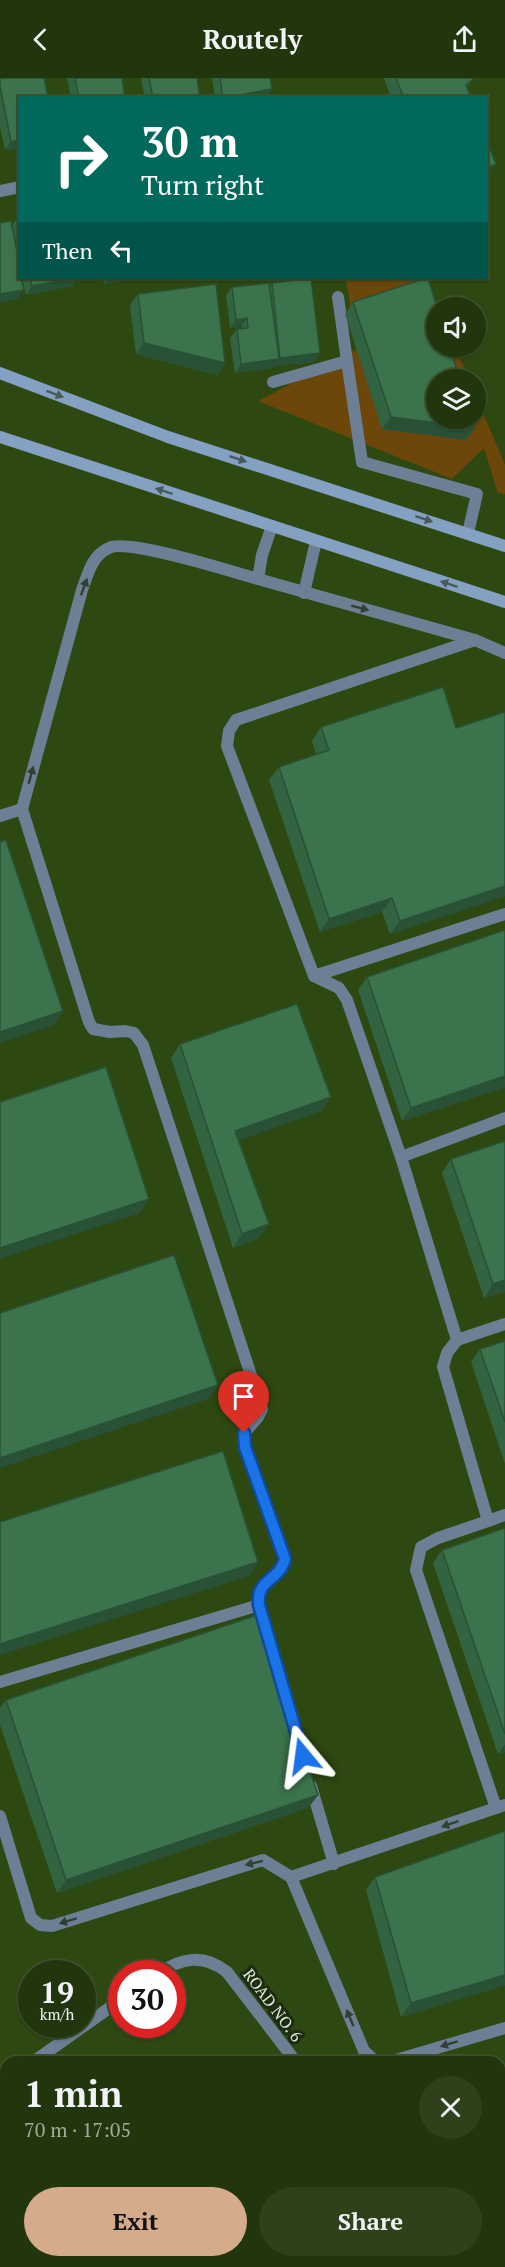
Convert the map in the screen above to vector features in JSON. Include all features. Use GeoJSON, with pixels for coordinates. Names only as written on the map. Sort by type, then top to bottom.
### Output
{"type":"FeatureCollection","features":[{"type":"Feature","properties":{"kind":"main road"},"geometry":{"type":"LineString","coordinates":[[0,374],[168,437],[505,546]]}},
{"type":"Feature","properties":{"kind":"main road"},"geometry":{"type":"LineString","coordinates":[[0,437],[505,602]]}},
{"type":"Feature","properties":{"kind":"street"},"geometry":{"type":"LineString","coordinates":[[0,191],[18,187]]}},
{"type":"Feature","properties":{"kind":"street"},"geometry":{"type":"LineString","coordinates":[[338,297],[362,462],[477,494],[468,533]]}},
{"type":"Feature","properties":{"kind":"street"},"geometry":{"type":"LineString","coordinates":[[273,382],[347,361]]}},
{"type":"Feature","properties":{"kind":"street"},"geometry":{"type":"LineString","coordinates":[[258,579],[262,555],[272,526]]}},
{"type":"Feature","properties":{"kind":"street"},"geometry":{"type":"LineString","coordinates":[[304,593],[316,541]]}},
{"type":"Feature","properties":{"kind":"street"},"geometry":{"type":"LineString","coordinates":[[298,1740],[259,1605],[258,1593],[262,1586],[280,1572],[285,1559],[245,1447],[244,1433],[258,1417],[262,1408],[143,1045],[134,1033],[102,1032],[93,1029],[89,1022],[22,809],[82,590],[96,557],[110,547],[134,547],[258,579],[475,640],[505,653]]}},
{"type":"Feature","properties":{"kind":"street"},"geometry":{"type":"LineString","coordinates":[[457,1340],[401,1157],[347,1000],[339,988],[314,976],[227,746],[229,731],[236,720],[475,640]]}},
{"type":"Feature","properties":{"kind":"street"},"geometry":{"type":"LineString","coordinates":[[0,816],[22,809]]}},
{"type":"Feature","properties":{"kind":"street"},"geometry":{"type":"LineString","coordinates":[[314,976],[505,914]]}},
{"type":"Feature","properties":{"kind":"street"},"geometry":{"type":"LineString","coordinates":[[401,1157],[505,1118]]}},
{"type":"Feature","properties":{"kind":"street"},"geometry":{"type":"LineString","coordinates":[[488,1521],[443,1366],[447,1353],[457,1340],[505,1324]]}},
{"type":"Feature","properties":{"kind":"street"},"geometry":{"type":"LineString","coordinates":[[291,1877],[500,1807],[416,1570],[421,1547],[438,1538],[505,1515]]}},
{"type":"Feature","properties":{"kind":"street"},"geometry":{"type":"LineString","coordinates":[[0,1682],[259,1605]]}},
{"type":"Feature","properties":{"kind":"street"},"geometry":{"type":"LineString","coordinates":[[308,1774],[334,1864]]}},
{"type":"Feature","properties":{"kind":"street"},"geometry":{"type":"LineString","coordinates":[[0,1816],[31,1918],[40,1925],[52,1926],[263,1860],[291,1877],[364,2051],[370,2056]]}},
{"type":"Feature","properties":{"kind":"street","name":"ROAD NO. 6"},"geometry":{"type":"LineString","coordinates":[[186,1961],[197,1959],[216,1963],[228,1972],[291,2056]]}},
{"type":"Feature","properties":{"kind":"street"},"geometry":{"type":"LineString","coordinates":[[41,2056],[108,2009]]}},
{"type":"Feature","properties":{"kind":"street"},"geometry":{"type":"LineString","coordinates":[[409,2056],[505,2028]]}},
{"type":"Feature","properties":{"kind":"shaded area"},"geometry":{"type":"Polygon","coordinates":[[[346,279],[426,279],[434,297],[426,297],[426,357],[459,357],[465,369],[426,369],[426,429],[486,429],[486,420],[505,465],[505,494],[498,493],[484,448],[452,479],[258,401],[357,349],[346,279]]]}},
{"type":"Feature","properties":{"kind":"building"},"geometry":{"type":"Polygon","coordinates":[[[0,78],[44,78],[48,96],[18,96],[18,140],[11,142],[0,78]]]}},
{"type":"Feature","properties":{"kind":"building"},"geometry":{"type":"Polygon","coordinates":[[[75,78],[122,78],[125,96],[79,96],[75,78]]]}},
{"type":"Feature","properties":{"kind":"building"},"geometry":{"type":"Polygon","coordinates":[[[149,78],[197,78],[200,96],[153,96],[149,78]]]}},
{"type":"Feature","properties":{"kind":"building"},"geometry":{"type":"Polygon","coordinates":[[[220,78],[270,78],[272,89],[223,96],[220,78]]]}},
{"type":"Feature","properties":{"kind":"building"},"geometry":{"type":"Polygon","coordinates":[[[396,78],[473,79],[466,85],[470,96],[403,96],[396,78]]]}},
{"type":"Feature","properties":{"kind":"building"},"geometry":{"type":"Polygon","coordinates":[[[488,143],[496,164],[488,167],[488,143]]]}},
{"type":"Feature","properties":{"kind":"building"},"geometry":{"type":"Polygon","coordinates":[[[11,221],[18,258],[18,279],[21,279],[24,290],[0,294],[0,223],[11,221]]]}},
{"type":"Feature","properties":{"kind":"building"},"geometry":{"type":"Polygon","coordinates":[[[30,279],[70,279],[32,286],[30,279]]]}},
{"type":"Feature","properties":{"kind":"building"},"geometry":{"type":"Polygon","coordinates":[[[311,279],[320,353],[280,358],[272,283],[311,279]]]}},
{"type":"Feature","properties":{"kind":"building"},"geometry":{"type":"Polygon","coordinates":[[[428,279],[434,297],[426,297],[426,357],[453,357],[456,369],[426,369],[426,422],[391,417],[353,302],[428,279]]]}},
{"type":"Feature","properties":{"kind":"building"},"geometry":{"type":"Polygon","coordinates":[[[269,283],[279,359],[241,364],[237,329],[248,328],[247,318],[236,320],[232,287],[269,283]]]}},
{"type":"Feature","properties":{"kind":"building"},"geometry":{"type":"Polygon","coordinates":[[[216,284],[225,363],[144,343],[138,294],[216,284]]]}},
{"type":"Feature","properties":{"kind":"building"},"geometry":{"type":"Polygon","coordinates":[[[443,687],[456,728],[505,712],[505,886],[400,921],[392,898],[329,919],[279,767],[329,750],[321,727],[443,687]]]}},
{"type":"Feature","properties":{"kind":"building"},"geometry":{"type":"Polygon","coordinates":[[[6,840],[63,1011],[0,1032],[0,842],[6,840]]]}},
{"type":"Feature","properties":{"kind":"building"},"geometry":{"type":"Polygon","coordinates":[[[505,930],[505,1076],[411,1108],[367,977],[505,930]]]}},
{"type":"Feature","properties":{"kind":"building"},"geometry":{"type":"Polygon","coordinates":[[[297,1004],[331,1097],[235,1131],[269,1224],[242,1234],[180,1044],[297,1004]]]}},
{"type":"Feature","properties":{"kind":"building"},"geometry":{"type":"Polygon","coordinates":[[[106,1067],[149,1199],[0,1248],[0,1102],[106,1067]]]}},
{"type":"Feature","properties":{"kind":"building"},"geometry":{"type":"Polygon","coordinates":[[[505,1141],[505,1280],[493,1284],[451,1159],[505,1141]]]}},
{"type":"Feature","properties":{"kind":"building"},"geometry":{"type":"Polygon","coordinates":[[[174,1255],[218,1385],[0,1458],[0,1313],[174,1255]]]}},
{"type":"Feature","properties":{"kind":"building"},"geometry":{"type":"Polygon","coordinates":[[[505,1341],[505,1422],[480,1349],[505,1341]]]}},
{"type":"Feature","properties":{"kind":"building"},"geometry":{"type":"Polygon","coordinates":[[[223,1451],[258,1562],[0,1644],[0,1522],[223,1451]]]}},
{"type":"Feature","properties":{"kind":"building"},"geometry":{"type":"Polygon","coordinates":[[[505,1528],[505,1734],[442,1550],[505,1528]]]}},
{"type":"Feature","properties":{"kind":"building"},"geometry":{"type":"Polygon","coordinates":[[[257,1615],[318,1795],[66,1880],[6,1700],[257,1615]]]}},
{"type":"Feature","properties":{"kind":"building"},"geometry":{"type":"Polygon","coordinates":[[[505,1831],[505,1975],[411,2003],[375,1877],[505,1831]]]}},
{"type":"Feature","properties":{"kind":"route"},"geometry":{"type":"LineString","coordinates":[[244,1433],[245,1447],[252,1471],[285,1559],[280,1572],[268,1580],[258,1593],[259,1605],[303,1756]]}}]}
